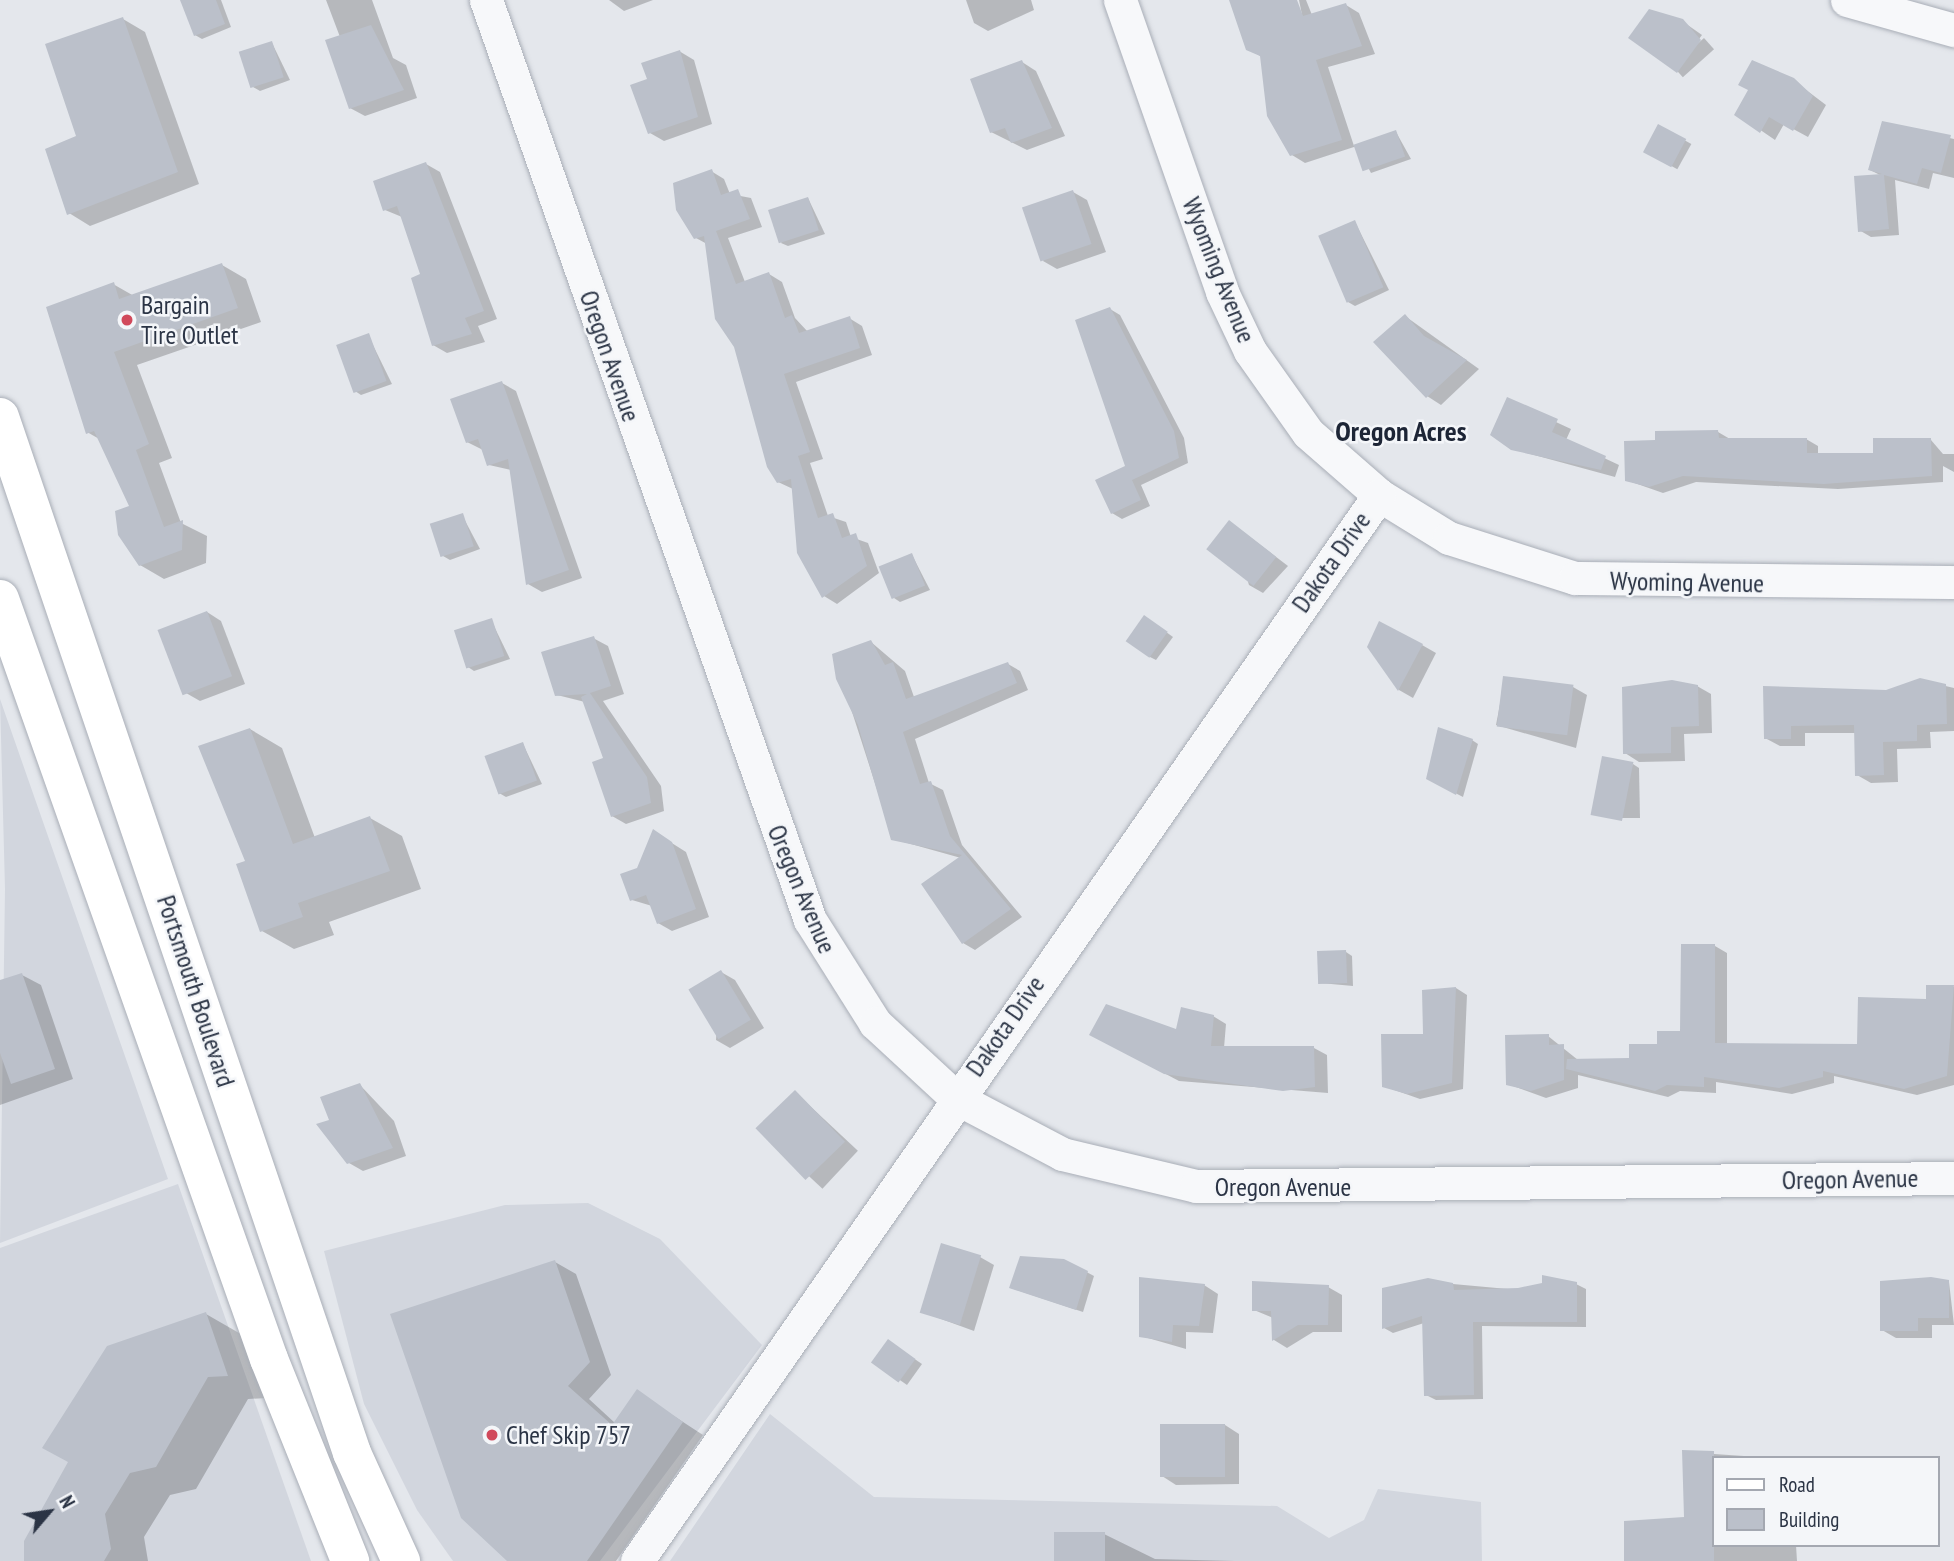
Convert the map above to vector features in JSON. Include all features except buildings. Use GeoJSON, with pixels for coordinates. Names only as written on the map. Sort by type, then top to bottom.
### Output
{"type":"FeatureCollection","features":[{"type":"Feature","properties":{"kind":"main road","name":"Portsmouth Boulevard"},"geometry":{"type":"LineString","coordinates":[[0,417],[352,1453],[401,1561]]}},
{"type":"Feature","properties":{"kind":"main road","name":"Portsmouth Boulevard"},"geometry":{"type":"LineString","coordinates":[[0,598],[273,1371],[350,1561]]}},
{"type":"Feature","properties":{"kind":"street","name":"Oregon Avenue"},"geometry":{"type":"LineString","coordinates":[[486,0],[810,920],[875,1023],[956,1098],[1062,1154],[1196,1186],[1954,1178]]}},
{"type":"Feature","properties":{"kind":"street","name":"Wyoming Avenue"},"geometry":{"type":"LineString","coordinates":[[1121,0],[1222,292],[1250,351],[1308,433],[1379,495],[1449,538],[1516,565],[1575,578],[1954,582]]}},
{"type":"Feature","properties":{"kind":"street"},"geometry":{"type":"LineString","coordinates":[[1847,0],[1954,30]]}},
{"type":"Feature","properties":{"kind":"street","name":"Dakota Drive"},"geometry":{"type":"LineString","coordinates":[[637,1561],[956,1098],[1379,495]]}},
{"type":"Feature","properties":{"kind":"shaded area"},"geometry":{"type":"Polygon","coordinates":[[[0,699],[168,1179],[0,1243],[5,889],[0,699]]]}},
{"type":"Feature","properties":{"kind":"shaded area"},"geometry":{"type":"Polygon","coordinates":[[[178,1184],[311,1561],[0,1561],[0,1248],[178,1184]]]}},
{"type":"Feature","properties":{"kind":"shaded area"},"geometry":{"type":"Polygon","coordinates":[[[588,1203],[660,1239],[762,1345],[600,1561],[453,1561],[417,1510],[364,1404],[324,1251],[505,1205],[588,1203]]]}},
{"type":"Feature","properties":{"kind":"shaded area"},"geometry":{"type":"Polygon","coordinates":[[[770,1414],[874,1497],[1277,1506],[1329,1538],[1364,1520],[1378,1489],[1481,1502],[1482,1561],[670,1561],[770,1414]]]}},
{"type":"Feature","properties":{"kind":"place","name":"Bargain Tire Outlet"},"geometry":{"type":"Point","coordinates":[127,320]}},
{"type":"Feature","properties":{"kind":"place","name":"Chef Skip 757"},"geometry":{"type":"Point","coordinates":[492,1435]}},
{"type":"Feature","properties":{"kind":"district","name":"Oregon Acres"},"geometry":{"type":"Point","coordinates":[1401,431]}}]}
